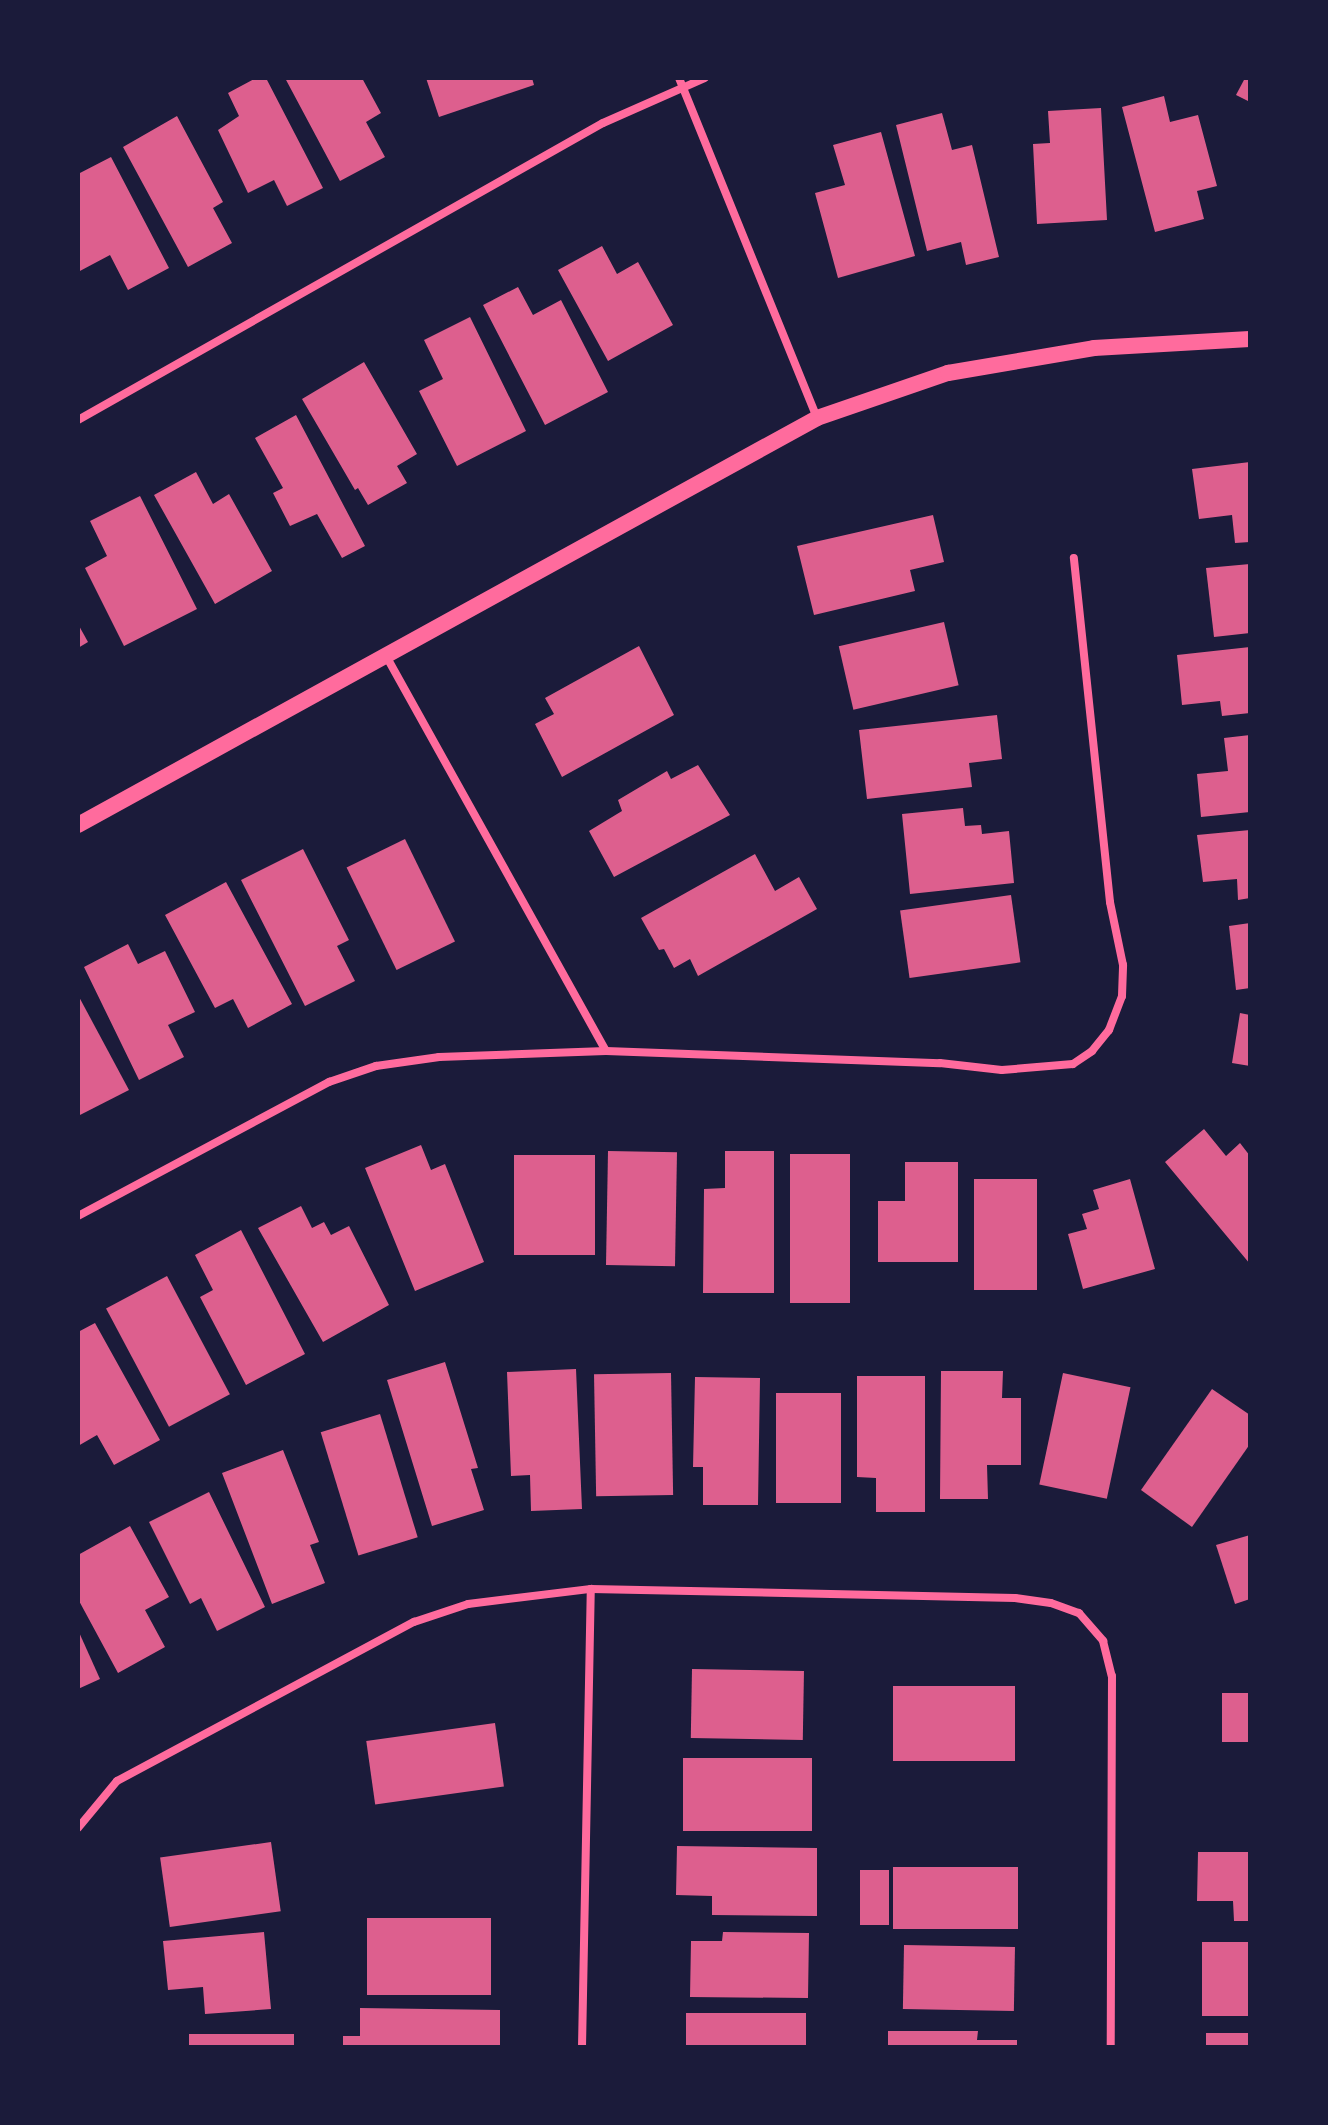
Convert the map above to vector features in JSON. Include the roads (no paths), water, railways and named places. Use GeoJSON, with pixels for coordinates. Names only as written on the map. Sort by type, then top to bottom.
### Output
{"type":"FeatureCollection","features":[{"type":"Feature","properties":{"kind":"main road"},"geometry":{"type":"LineString","coordinates":[[78,825],[817,418],[948,373],[1094,348],[1250,339]]}},
{"type":"Feature","properties":{"kind":"street"},"geometry":{"type":"LineString","coordinates":[[679,78],[817,418]]}},
{"type":"Feature","properties":{"kind":"street"},"geometry":{"type":"LineString","coordinates":[[78,420],[603,123],[705,78]]}},
{"type":"Feature","properties":{"kind":"street"},"geometry":{"type":"LineString","coordinates":[[78,1216],[329,1082],[376,1066],[439,1057],[606,1051],[940,1063],[1002,1070],[1073,1064],[1092,1051],[1109,1030],[1122,996],[1123,965],[1110,902],[1074,558]]}},
{"type":"Feature","properties":{"kind":"street"},"geometry":{"type":"LineString","coordinates":[[385,654],[606,1051]]}},
{"type":"Feature","properties":{"kind":"street"},"geometry":{"type":"LineString","coordinates":[[582,2047],[591,1589]]}},
{"type":"Feature","properties":{"kind":"street"},"geometry":{"type":"LineString","coordinates":[[78,1828],[117,1781],[414,1622],[468,1604],[591,1589],[1015,1598],[1051,1603],[1079,1613],[1103,1641],[1112,1676],[1111,2047]]}}]}
